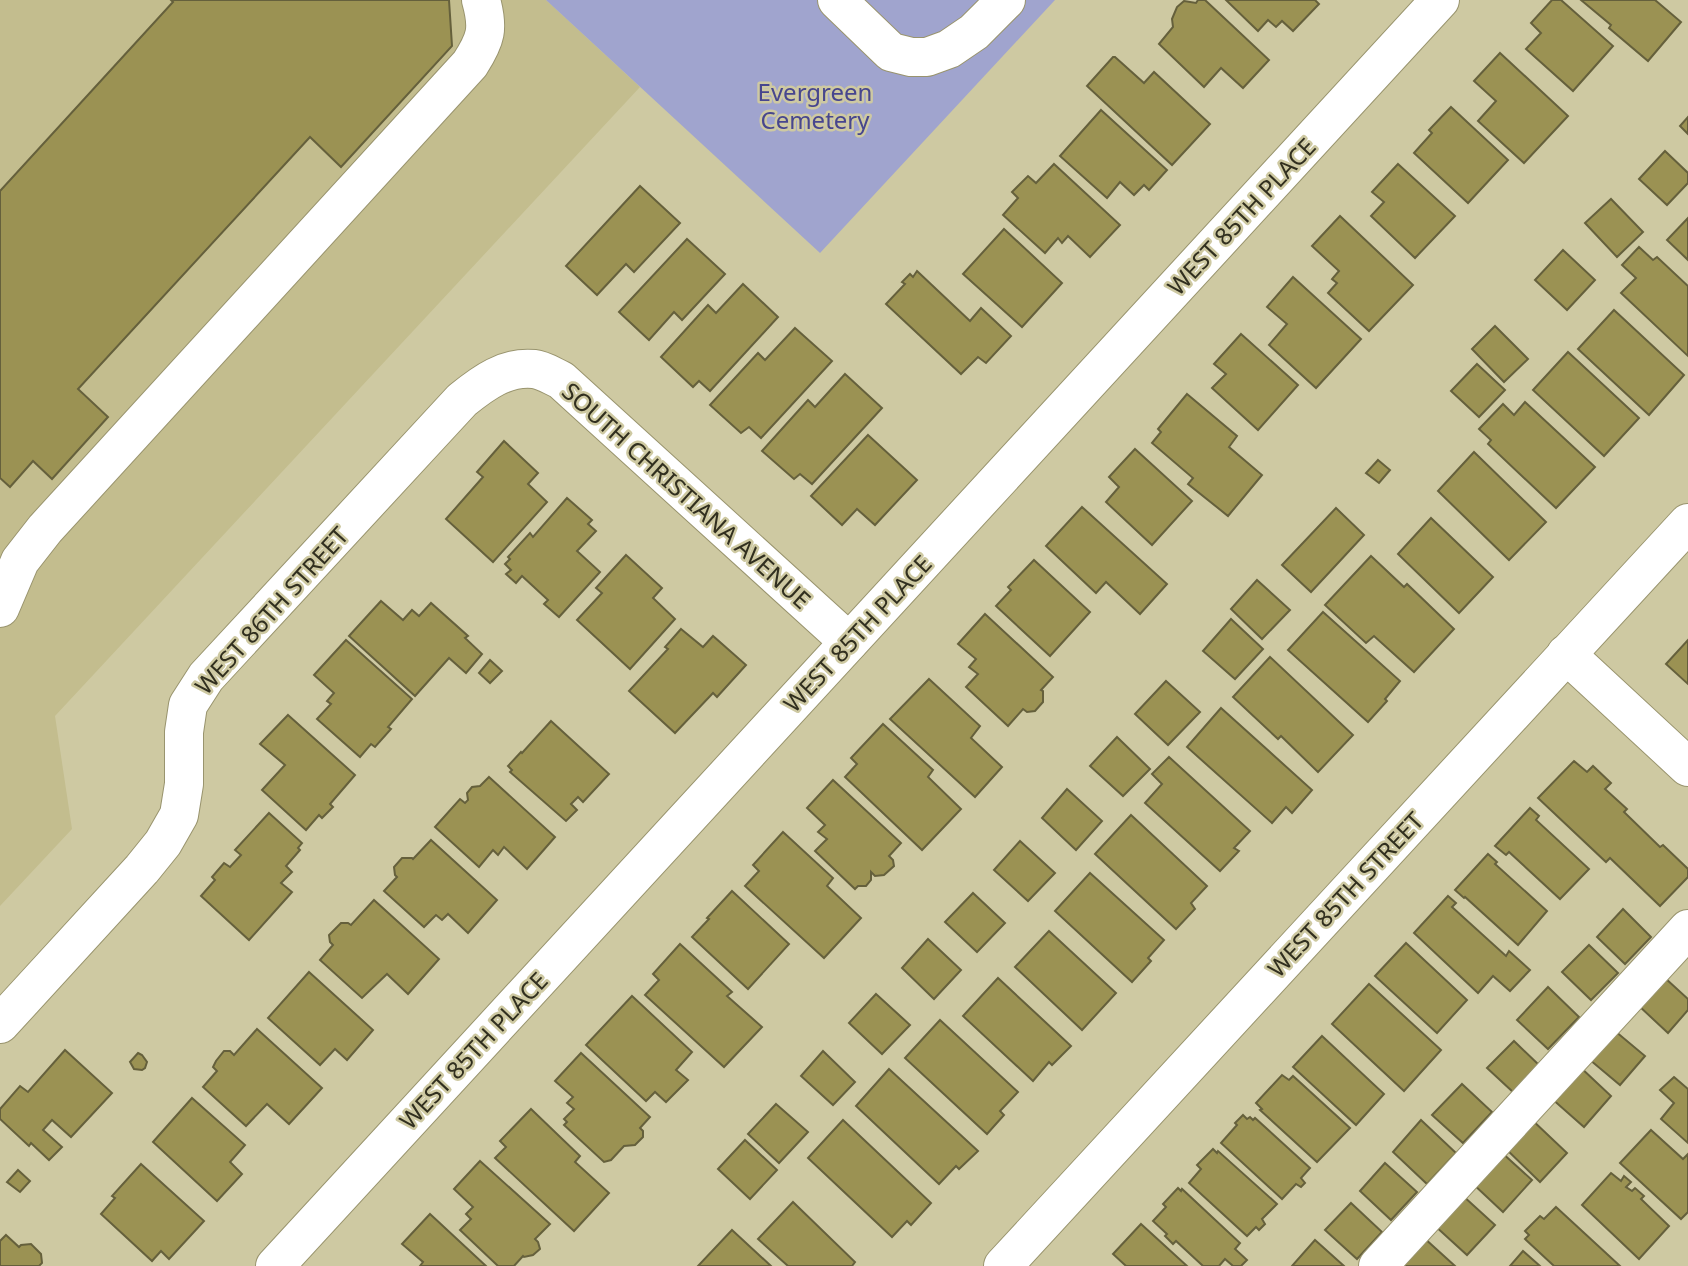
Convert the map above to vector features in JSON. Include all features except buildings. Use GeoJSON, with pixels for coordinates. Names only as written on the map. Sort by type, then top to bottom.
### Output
{"type":"FeatureCollection","features":[{"type":"Feature","properties":{"kind":"street"},"geometry":{"type":"LineString","coordinates":[[0,608],[20,561],[45,529],[470,64],[482,45],[487,20],[481,0]]}},
{"type":"Feature","properties":{"kind":"street"},"geometry":{"type":"LineString","coordinates":[[837,0],[891,52],[911,57],[927,57],[949,49],[974,32],[1006,0]]}},
{"type":"Feature","properties":{"kind":"street","name":"WEST 85TH PLACE"},"geometry":{"type":"LineString","coordinates":[[275,1266],[1440,0]]}},
{"type":"Feature","properties":{"kind":"street","name":"SOUTH CHRISTIANA AVENUE"},"geometry":{"type":"LineString","coordinates":[[515,369],[536,369],[561,380],[849,642]]}},
{"type":"Feature","properties":{"kind":"street","name":"WEST 86TH STREET"},"geometry":{"type":"LineString","coordinates":[[0,1024],[163,843],[179,815],[183,794],[184,732],[188,705],[206,677],[462,400],[484,383],[515,369]]}},
{"type":"Feature","properties":{"kind":"street","name":"WEST 85TH STREET"},"geometry":{"type":"LineString","coordinates":[[1003,1266],[1688,523]]}},
{"type":"Feature","properties":{"kind":"street"},"geometry":{"type":"LineString","coordinates":[[1566,654],[1688,767]]}},
{"type":"Feature","properties":{"kind":"street"},"geometry":{"type":"LineString","coordinates":[[1378,1266],[1688,929]]}},
{"type":"Feature","properties":{"kind":"shaded area"},"geometry":{"type":"Polygon","coordinates":[[[0,0],[546,0],[640,87],[55,716],[72,829],[0,906],[0,0]]]}},
{"type":"Feature","properties":{"kind":"green space","name":"Evergreen Cemetery"},"geometry":{"type":"Polygon","coordinates":[[[546,0],[1055,0],[820,253],[546,0]]]}}]}
